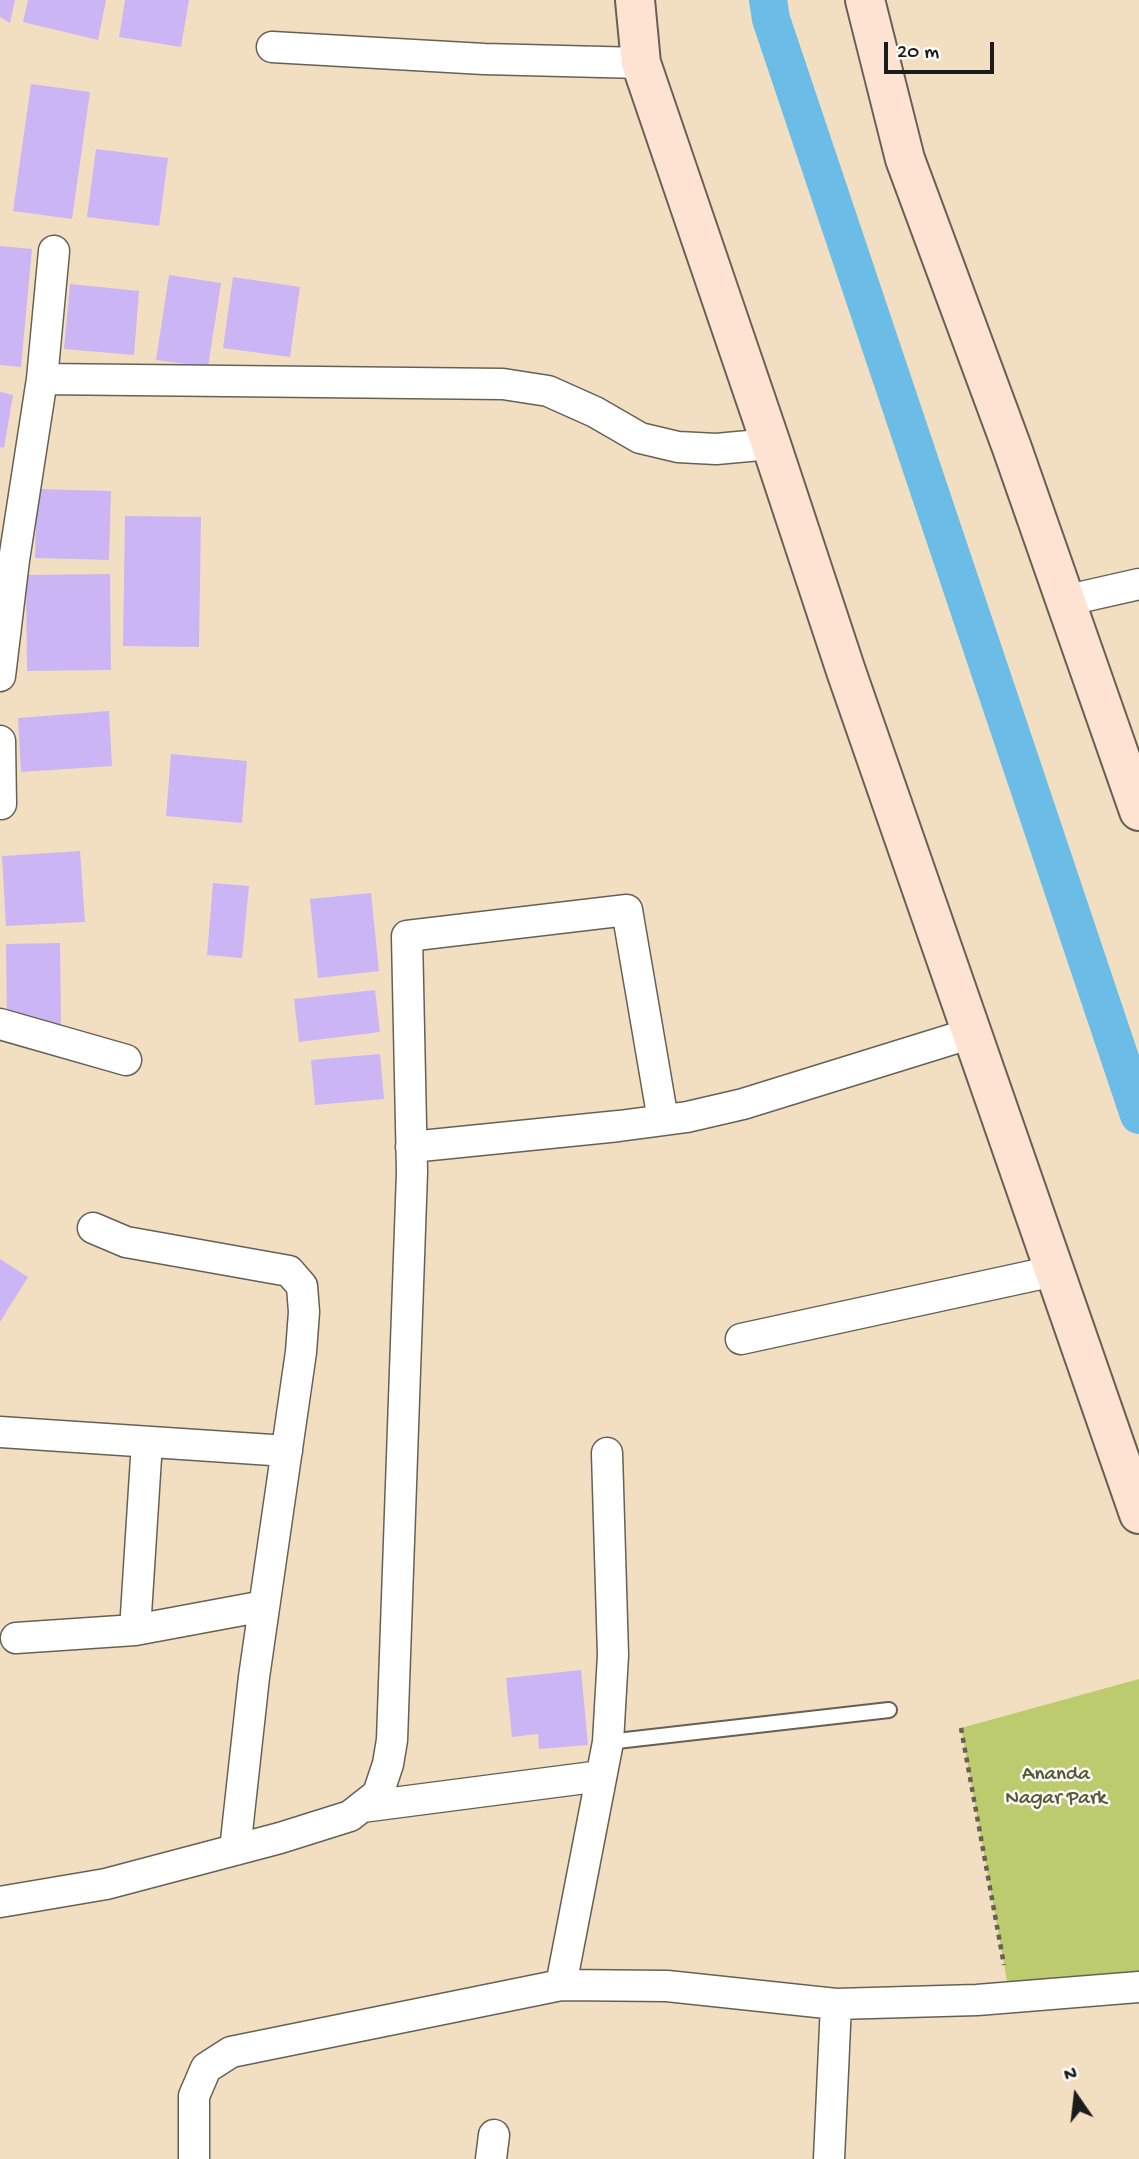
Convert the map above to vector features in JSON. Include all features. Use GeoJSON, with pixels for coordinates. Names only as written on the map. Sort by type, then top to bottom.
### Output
{"type":"FeatureCollection","features":[{"type":"Feature","properties":{"kind":"street"},"geometry":{"type":"LineString","coordinates":[[635,0],[640,63],[846,671],[1139,1514]]}},
{"type":"Feature","properties":{"kind":"street"},"geometry":{"type":"LineString","coordinates":[[864,0],[905,159],[1012,448],[1139,811]]}},
{"type":"Feature","properties":{"kind":"street"},"geometry":{"type":"LineString","coordinates":[[272,47],[484,59],[640,63]]}},
{"type":"Feature","properties":{"kind":"street"},"geometry":{"type":"LineString","coordinates":[[0,676],[14,560],[42,379],[54,251]]}},
{"type":"Feature","properties":{"kind":"street"},"geometry":{"type":"LineString","coordinates":[[42,379],[503,384],[548,391],[595,412],[640,438],[678,447],[716,449],[771,444]]}},
{"type":"Feature","properties":{"kind":"street"},"geometry":{"type":"LineString","coordinates":[[1064,601],[1139,584]]}},
{"type":"Feature","properties":{"kind":"street"},"geometry":{"type":"LineString","coordinates":[[0,740],[1,804]]}},
{"type":"Feature","properties":{"kind":"street"},"geometry":{"type":"LineString","coordinates":[[0,1902],[106,1884],[235,1850],[350,1816],[378,1794],[388,1764],[392,1740],[411,1147],[407,936],[628,910],[663,1120]]}},
{"type":"Feature","properties":{"kind":"street"},"geometry":{"type":"LineString","coordinates":[[0,1024],[126,1060]]}},
{"type":"Feature","properties":{"kind":"street"},"geometry":{"type":"LineString","coordinates":[[411,1147],[663,1120],[743,1104],[972,1033]]}},
{"type":"Feature","properties":{"kind":"street"},"geometry":{"type":"LineString","coordinates":[[93,1227],[126,1242],[289,1271],[302,1286],[304,1312],[301,1352],[254,1677],[235,1850]]}},
{"type":"Feature","properties":{"kind":"street"},"geometry":{"type":"LineString","coordinates":[[741,1339],[1054,1270]]}},
{"type":"Feature","properties":{"kind":"street"},"geometry":{"type":"LineString","coordinates":[[0,1432],[287,1451]]}},
{"type":"Feature","properties":{"kind":"street"},"geometry":{"type":"LineString","coordinates":[[135,1630],[147,1442]]}},
{"type":"Feature","properties":{"kind":"street"},"geometry":{"type":"LineString","coordinates":[[561,1985],[608,1742],[613,1655],[607,1454]]}},
{"type":"Feature","properties":{"kind":"street"},"geometry":{"type":"LineString","coordinates":[[16,1638],[135,1630],[264,1606]]}},
{"type":"Feature","properties":{"kind":"street"},"geometry":{"type":"LineString","coordinates":[[362,1807],[601,1776]]}},
{"type":"Feature","properties":{"kind":"street"},"geometry":{"type":"LineString","coordinates":[[194,2159],[194,2096],[206,2068],[231,2052],[561,1985],[667,1986],[836,2004],[977,2000],[1139,1987]]}},
{"type":"Feature","properties":{"kind":"street"},"geometry":{"type":"LineString","coordinates":[[829,2159],[836,2004]]}},
{"type":"Feature","properties":{"kind":"lane"},"geometry":{"type":"LineString","coordinates":[[608,1742],[889,1710]]}},
{"type":"Feature","properties":{"kind":"path"},"geometry":{"type":"LineString","coordinates":[[961,1728],[1005,1972]]}},
{"type":"Feature","properties":{"kind":"green space","name":"Ananda Nagar Park"},"geometry":{"type":"Polygon","coordinates":[[[1139,1679],[1139,1979],[1008,1986],[961,1728],[1139,1679]]]}},
{"type":"Feature","properties":{"kind":"building"},"geometry":{"type":"Polygon","coordinates":[[[0,0],[15,0],[10,23],[0,17],[0,0]]]}},
{"type":"Feature","properties":{"kind":"building"},"geometry":{"type":"Polygon","coordinates":[[[28,0],[106,0],[98,40],[23,22],[28,0]]]}},
{"type":"Feature","properties":{"kind":"building"},"geometry":{"type":"Polygon","coordinates":[[[125,0],[189,0],[181,47],[119,37],[125,0]]]}},
{"type":"Feature","properties":{"kind":"building"},"geometry":{"type":"Polygon","coordinates":[[[31,84],[90,92],[72,219],[13,211],[31,84]]]}},
{"type":"Feature","properties":{"kind":"building"},"geometry":{"type":"Polygon","coordinates":[[[96,149],[168,158],[159,226],[87,217],[96,149]]]}},
{"type":"Feature","properties":{"kind":"building"},"geometry":{"type":"Polygon","coordinates":[[[0,246],[32,249],[21,367],[0,365],[0,246]]]}},
{"type":"Feature","properties":{"kind":"building"},"geometry":{"type":"Polygon","coordinates":[[[169,275],[221,283],[208,367],[156,360],[169,275]]]}},
{"type":"Feature","properties":{"kind":"building"},"geometry":{"type":"Polygon","coordinates":[[[233,277],[300,287],[290,357],[223,348],[233,277]]]}},
{"type":"Feature","properties":{"kind":"building"},"geometry":{"type":"Polygon","coordinates":[[[70,284],[139,291],[134,355],[64,349],[70,284]]]}},
{"type":"Feature","properties":{"kind":"building"},"geometry":{"type":"Polygon","coordinates":[[[0,392],[13,395],[4,448],[0,447],[0,392]]]}},
{"type":"Feature","properties":{"kind":"building"},"geometry":{"type":"Polygon","coordinates":[[[37,489],[111,491],[109,560],[35,558],[37,489]]]}},
{"type":"Feature","properties":{"kind":"building"},"geometry":{"type":"Polygon","coordinates":[[[125,516],[201,517],[199,647],[123,646],[125,516]]]}},
{"type":"Feature","properties":{"kind":"building"},"geometry":{"type":"Polygon","coordinates":[[[110,574],[111,670],[27,671],[26,575],[110,574]]]}},
{"type":"Feature","properties":{"kind":"building"},"geometry":{"type":"Polygon","coordinates":[[[109,711],[112,766],[21,772],[18,718],[109,711]]]}},
{"type":"Feature","properties":{"kind":"building"},"geometry":{"type":"Polygon","coordinates":[[[171,754],[247,761],[242,823],[166,816],[171,754]]]}},
{"type":"Feature","properties":{"kind":"building"},"geometry":{"type":"Polygon","coordinates":[[[80,851],[85,922],[6,926],[2,856],[80,851]]]}},
{"type":"Feature","properties":{"kind":"building"},"geometry":{"type":"Polygon","coordinates":[[[213,883],[249,886],[242,958],[207,955],[213,883]]]}},
{"type":"Feature","properties":{"kind":"building"},"geometry":{"type":"Polygon","coordinates":[[[371,893],[379,971],[318,978],[310,899],[371,893]]]}},
{"type":"Feature","properties":{"kind":"building"},"geometry":{"type":"Polygon","coordinates":[[[60,943],[61,1024],[7,1024],[6,944],[60,943]]]}},
{"type":"Feature","properties":{"kind":"building"},"geometry":{"type":"Polygon","coordinates":[[[375,990],[380,1032],[299,1042],[294,999],[375,990]]]}},
{"type":"Feature","properties":{"kind":"building"},"geometry":{"type":"Polygon","coordinates":[[[380,1054],[384,1099],[315,1105],[311,1060],[380,1054]]]}},
{"type":"Feature","properties":{"kind":"building"},"geometry":{"type":"Polygon","coordinates":[[[0,1259],[28,1277],[0,1322],[0,1259]]]}},
{"type":"Feature","properties":{"kind":"building"},"geometry":{"type":"Polygon","coordinates":[[[581,1670],[588,1745],[539,1749],[538,1734],[512,1737],[506,1678],[581,1670]]]}},
{"type":"Feature","properties":{"kind":"waterway"},"geometry":{"type":"LineString","coordinates":[[768,0],[771,19],[1139,1115]]}}]}
